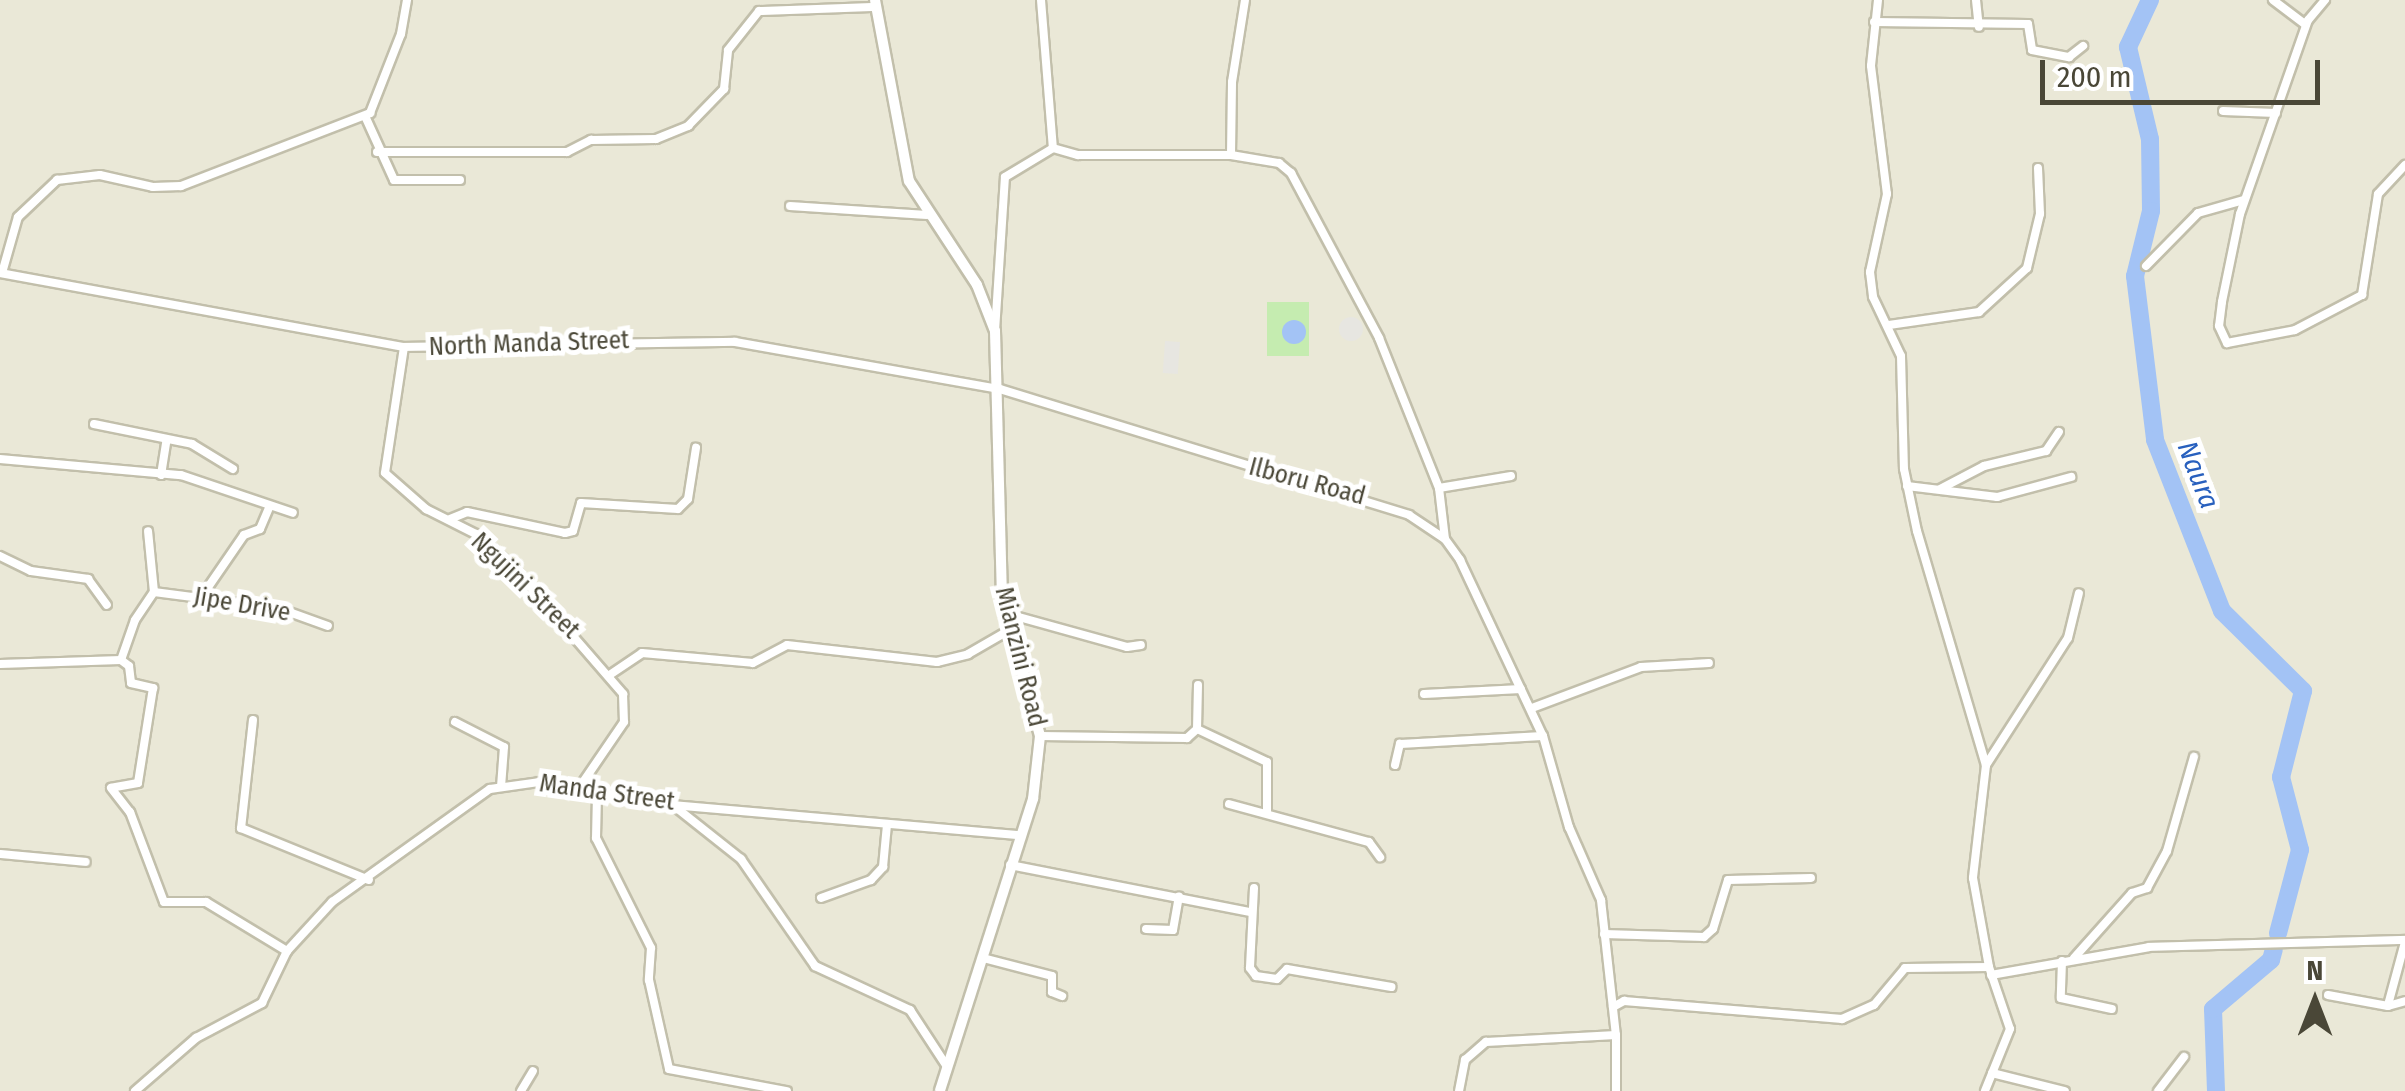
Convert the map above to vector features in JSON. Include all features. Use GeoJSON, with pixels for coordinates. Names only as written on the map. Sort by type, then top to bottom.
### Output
{"type":"FeatureCollection","features":[{"type":"Feature","properties":{"kind":"street"},"geometry":{"type":"LineString","coordinates":[[1,273],[18,216],[57,180],[100,176],[181,186],[365,116],[381,96],[406,0]]}},
{"type":"Feature","properties":{"kind":"street"},"geometry":{"type":"LineString","coordinates":[[1041,0],[1053,148]]}},
{"type":"Feature","properties":{"kind":"street"},"geometry":{"type":"LineString","coordinates":[[1231,155],[1232,82],[1246,0]]}},
{"type":"Feature","properties":{"kind":"street"},"geometry":{"type":"LineString","coordinates":[[1878,0],[1871,66],[1886,194],[1870,272],[1873,297],[1889,326],[1904,374],[1907,486],[1986,765],[1973,878],[1990,971],[2010,1029],[1985,1091]]}},
{"type":"Feature","properties":{"kind":"street"},"geometry":{"type":"LineString","coordinates":[[1976,0],[1979,27]]}},
{"type":"Feature","properties":{"kind":"street"},"geometry":{"type":"LineString","coordinates":[[2274,0],[2306,25]]}},
{"type":"Feature","properties":{"kind":"street"},"geometry":{"type":"LineString","coordinates":[[2325,0],[2306,25],[2244,200],[2220,326],[2222,338],[2234,345],[2295,330],[2362,296],[2378,194],[2405,166]]}},
{"type":"Feature","properties":{"kind":"street"},"geometry":{"type":"LineString","coordinates":[[377,152],[567,152],[591,140],[671,134],[724,89],[728,50],[763,4],[875,4],[909,181],[977,285],[994,331],[1000,389]]}},
{"type":"Feature","properties":{"kind":"street"},"geometry":{"type":"LineString","coordinates":[[1874,22],[2031,25],[2034,51],[2069,57],[2083,46]]}},
{"type":"Feature","properties":{"kind":"street"},"geometry":{"type":"LineString","coordinates":[[2222,111],[2276,113]]}},
{"type":"Feature","properties":{"kind":"street"},"geometry":{"type":"LineString","coordinates":[[365,116],[377,152],[398,182],[460,180]]}},
{"type":"Feature","properties":{"kind":"street"},"geometry":{"type":"LineString","coordinates":[[994,331],[1001,301],[1003,183],[1007,172],[1053,148],[1078,155],[1231,155],[1279,163],[1299,187],[1379,338],[1439,488],[1445,539],[1532,708],[1569,827],[1601,900],[1616,1035],[1616,1091]]}},
{"type":"Feature","properties":{"kind":"street"},"geometry":{"type":"LineString","coordinates":[[1889,326],[1979,312],[2027,268],[2040,214],[2038,168]]}},
{"type":"Feature","properties":{"kind":"street"},"geometry":{"type":"LineString","coordinates":[[2146,266],[2198,213],[2244,200]]}},
{"type":"Feature","properties":{"kind":"street"},"geometry":{"type":"LineString","coordinates":[[790,206],[927,214]]}},
{"type":"Feature","properties":{"kind":"street","name":"North Manda Street"},"geometry":{"type":"LineString","coordinates":[[1,273],[84,294],[404,347],[705,340],[1000,389]]}},
{"type":"Feature","properties":{"kind":"street","name":"Ngujini Street"},"geometry":{"type":"LineString","coordinates":[[404,347],[385,473],[426,510],[450,519],[526,579],[611,674],[623,694],[624,722],[581,786]]}},
{"type":"Feature","properties":{"kind":"street","name":"Ilboru Road"},"geometry":{"type":"LineString","coordinates":[[1000,389],[1376,502],[1445,539]]}},
{"type":"Feature","properties":{"kind":"street","name":"Mianzini Road"},"geometry":{"type":"LineString","coordinates":[[940,1091],[1035,786],[1040,736],[1000,570],[1000,389]]}},
{"type":"Feature","properties":{"kind":"street"},"geometry":{"type":"LineString","coordinates":[[94,424],[192,444],[233,469]]}},
{"type":"Feature","properties":{"kind":"street"},"geometry":{"type":"LineString","coordinates":[[1940,489],[1984,466],[2046,451],[2059,432]]}},
{"type":"Feature","properties":{"kind":"street"},"geometry":{"type":"LineString","coordinates":[[160,475],[167,439]]}},
{"type":"Feature","properties":{"kind":"street"},"geometry":{"type":"LineString","coordinates":[[450,519],[475,514],[565,533],[572,531],[581,503],[678,510],[688,499],[696,448]]}},
{"type":"Feature","properties":{"kind":"street"},"geometry":{"type":"LineString","coordinates":[[0,459],[181,475],[293,513]]}},
{"type":"Feature","properties":{"kind":"street"},"geometry":{"type":"LineString","coordinates":[[1439,488],[1511,476]]}},
{"type":"Feature","properties":{"kind":"street"},"geometry":{"type":"LineString","coordinates":[[1907,486],[1997,498],[2071,477]]}},
{"type":"Feature","properties":{"kind":"street"},"geometry":{"type":"LineString","coordinates":[[202,596],[244,534],[260,529],[270,506]]}},
{"type":"Feature","properties":{"kind":"street"},"geometry":{"type":"LineString","coordinates":[[121,660],[135,620],[154,592],[148,531]]}},
{"type":"Feature","properties":{"kind":"street"},"geometry":{"type":"LineString","coordinates":[[0,556],[31,571],[88,579],[107,604]]}},
{"type":"Feature","properties":{"kind":"street","name":"Jipe Drive"},"geometry":{"type":"LineString","coordinates":[[154,592],[278,608],[328,626]]}},
{"type":"Feature","properties":{"kind":"street"},"geometry":{"type":"LineString","coordinates":[[1986,765],[2068,638],[2079,592]]}},
{"type":"Feature","properties":{"kind":"street"},"geometry":{"type":"LineString","coordinates":[[1008,614],[1128,648],[1142,645]]}},
{"type":"Feature","properties":{"kind":"street"},"geometry":{"type":"LineString","coordinates":[[611,674],[642,653],[753,663],[788,644],[937,662],[968,654],[1012,628]]}},
{"type":"Feature","properties":{"kind":"street"},"geometry":{"type":"LineString","coordinates":[[0,664],[121,660],[129,666],[130,682],[153,688],[138,784],[111,788],[130,812],[166,904],[206,902],[288,951]]}},
{"type":"Feature","properties":{"kind":"street"},"geometry":{"type":"LineString","coordinates":[[1532,708],[1570,699],[1641,667],[1709,663]]}},
{"type":"Feature","properties":{"kind":"street"},"geometry":{"type":"LineString","coordinates":[[1198,685],[1198,729]]}},
{"type":"Feature","properties":{"kind":"street"},"geometry":{"type":"LineString","coordinates":[[1424,694],[1521,689]]}},
{"type":"Feature","properties":{"kind":"street"},"geometry":{"type":"LineString","coordinates":[[253,720],[241,828],[369,880]]}},
{"type":"Feature","properties":{"kind":"street"},"geometry":{"type":"LineString","coordinates":[[455,722],[504,747],[501,786]]}},
{"type":"Feature","properties":{"kind":"street"},"geometry":{"type":"LineString","coordinates":[[1040,736],[1187,738],[1198,729]]}},
{"type":"Feature","properties":{"kind":"street"},"geometry":{"type":"LineString","coordinates":[[1198,729],[1266,762],[1267,812]]}},
{"type":"Feature","properties":{"kind":"street"},"geometry":{"type":"LineString","coordinates":[[1395,765],[1400,744],[1543,736]]}},
{"type":"Feature","properties":{"kind":"street"},"geometry":{"type":"LineString","coordinates":[[2074,958],[2132,893],[2147,888],[2168,851],[2194,758]]}},
{"type":"Feature","properties":{"kind":"street","name":"Manda Street"},"geometry":{"type":"LineString","coordinates":[[135,1091],[196,1038],[262,1003],[288,951],[332,902],[369,880],[472,797],[501,786],[581,786],[597,794],[673,805],[1020,835]]}},
{"type":"Feature","properties":{"kind":"street"},"geometry":{"type":"LineString","coordinates":[[597,794],[596,838],[651,948],[648,980],[669,1070],[787,1091]]}},
{"type":"Feature","properties":{"kind":"street"},"geometry":{"type":"LineString","coordinates":[[1229,804],[1370,842],[1380,857]]}},
{"type":"Feature","properties":{"kind":"street"},"geometry":{"type":"LineString","coordinates":[[673,805],[741,860],[814,966],[910,1010],[946,1065]]}},
{"type":"Feature","properties":{"kind":"street"},"geometry":{"type":"LineString","coordinates":[[821,898],[849,892],[883,867],[888,825]]}},
{"type":"Feature","properties":{"kind":"street"},"geometry":{"type":"LineString","coordinates":[[0,854],[86,862]]}},
{"type":"Feature","properties":{"kind":"street"},"geometry":{"type":"LineString","coordinates":[[1010,865],[1250,912]]}},
{"type":"Feature","properties":{"kind":"street"},"geometry":{"type":"LineString","coordinates":[[1604,934],[1704,938],[1713,929],[1728,880],[1810,878]]}},
{"type":"Feature","properties":{"kind":"street"},"geometry":{"type":"LineString","coordinates":[[1254,888],[1250,912],[1256,976],[1277,979],[1288,968],[1392,987]]}},
{"type":"Feature","properties":{"kind":"street"},"geometry":{"type":"LineString","coordinates":[[1146,928],[1176,926],[1180,897]]}},
{"type":"Feature","properties":{"kind":"street"},"geometry":{"type":"LineString","coordinates":[[1613,1007],[1624,1001],[1842,1019],[1874,1005],[1904,968],[1990,971],[2164,946],[2405,941],[2388,1006]]}},
{"type":"Feature","properties":{"kind":"street"},"geometry":{"type":"LineString","coordinates":[[983,958],[1052,976],[1052,992],[1062,996]]}},
{"type":"Feature","properties":{"kind":"street"},"geometry":{"type":"LineString","coordinates":[[2062,961],[2062,998],[2112,1009]]}},
{"type":"Feature","properties":{"kind":"street"},"geometry":{"type":"LineString","coordinates":[[2328,995],[2388,1006],[2405,1001]]}},
{"type":"Feature","properties":{"kind":"street"},"geometry":{"type":"LineString","coordinates":[[1459,1091],[1465,1060],[1486,1042],[1616,1035]]}},
{"type":"Feature","properties":{"kind":"street"},"geometry":{"type":"LineString","coordinates":[[2158,1091],[2184,1057]]}},
{"type":"Feature","properties":{"kind":"street"},"geometry":{"type":"LineString","coordinates":[[522,1091],[533,1071]]}},
{"type":"Feature","properties":{"kind":"street"},"geometry":{"type":"LineString","coordinates":[[1992,1074],[2029,1087],[2065,1091]]}},
{"type":"Feature","properties":{"kind":"shaded area"},"geometry":{"type":"Polygon","coordinates":[[[0,0],[2405,0],[2405,1091],[0,1091],[0,0]]]}},
{"type":"Feature","properties":{"kind":"shaded area"},"geometry":{"type":"Polygon","coordinates":[[[1351,317],[1360,320],[1360,338],[1351,341],[1342,338],[1339,329],[1342,320],[1351,317]]]}},
{"type":"Feature","properties":{"kind":"shaded area"},"geometry":{"type":"Polygon","coordinates":[[[1165,341],[1180,342],[1178,374],[1163,373],[1165,341]]]}},
{"type":"Feature","properties":{"kind":"green space"},"geometry":{"type":"Polygon","coordinates":[[[1267,302],[1309,302],[1309,356],[1267,356],[1267,302]]]}},
{"type":"Feature","properties":{"kind":"water"},"geometry":{"type":"Polygon","coordinates":[[[1294,320],[1306,332],[1294,344],[1282,332],[1294,320]]]}},
{"type":"Feature","properties":{"kind":"waterway","name":"Naura"},"geometry":{"type":"LineString","coordinates":[[2150,0],[2128,47],[2150,139],[2151,211],[2135,276],[2155,440],[2222,611],[2303,691],[2281,777],[2300,850],[2278,933]]}},
{"type":"Feature","properties":{"kind":"waterway","name":"Naura"},"geometry":{"type":"LineString","coordinates":[[2216,1091],[2213,1009],[2271,960],[2274,949]]}}]}
